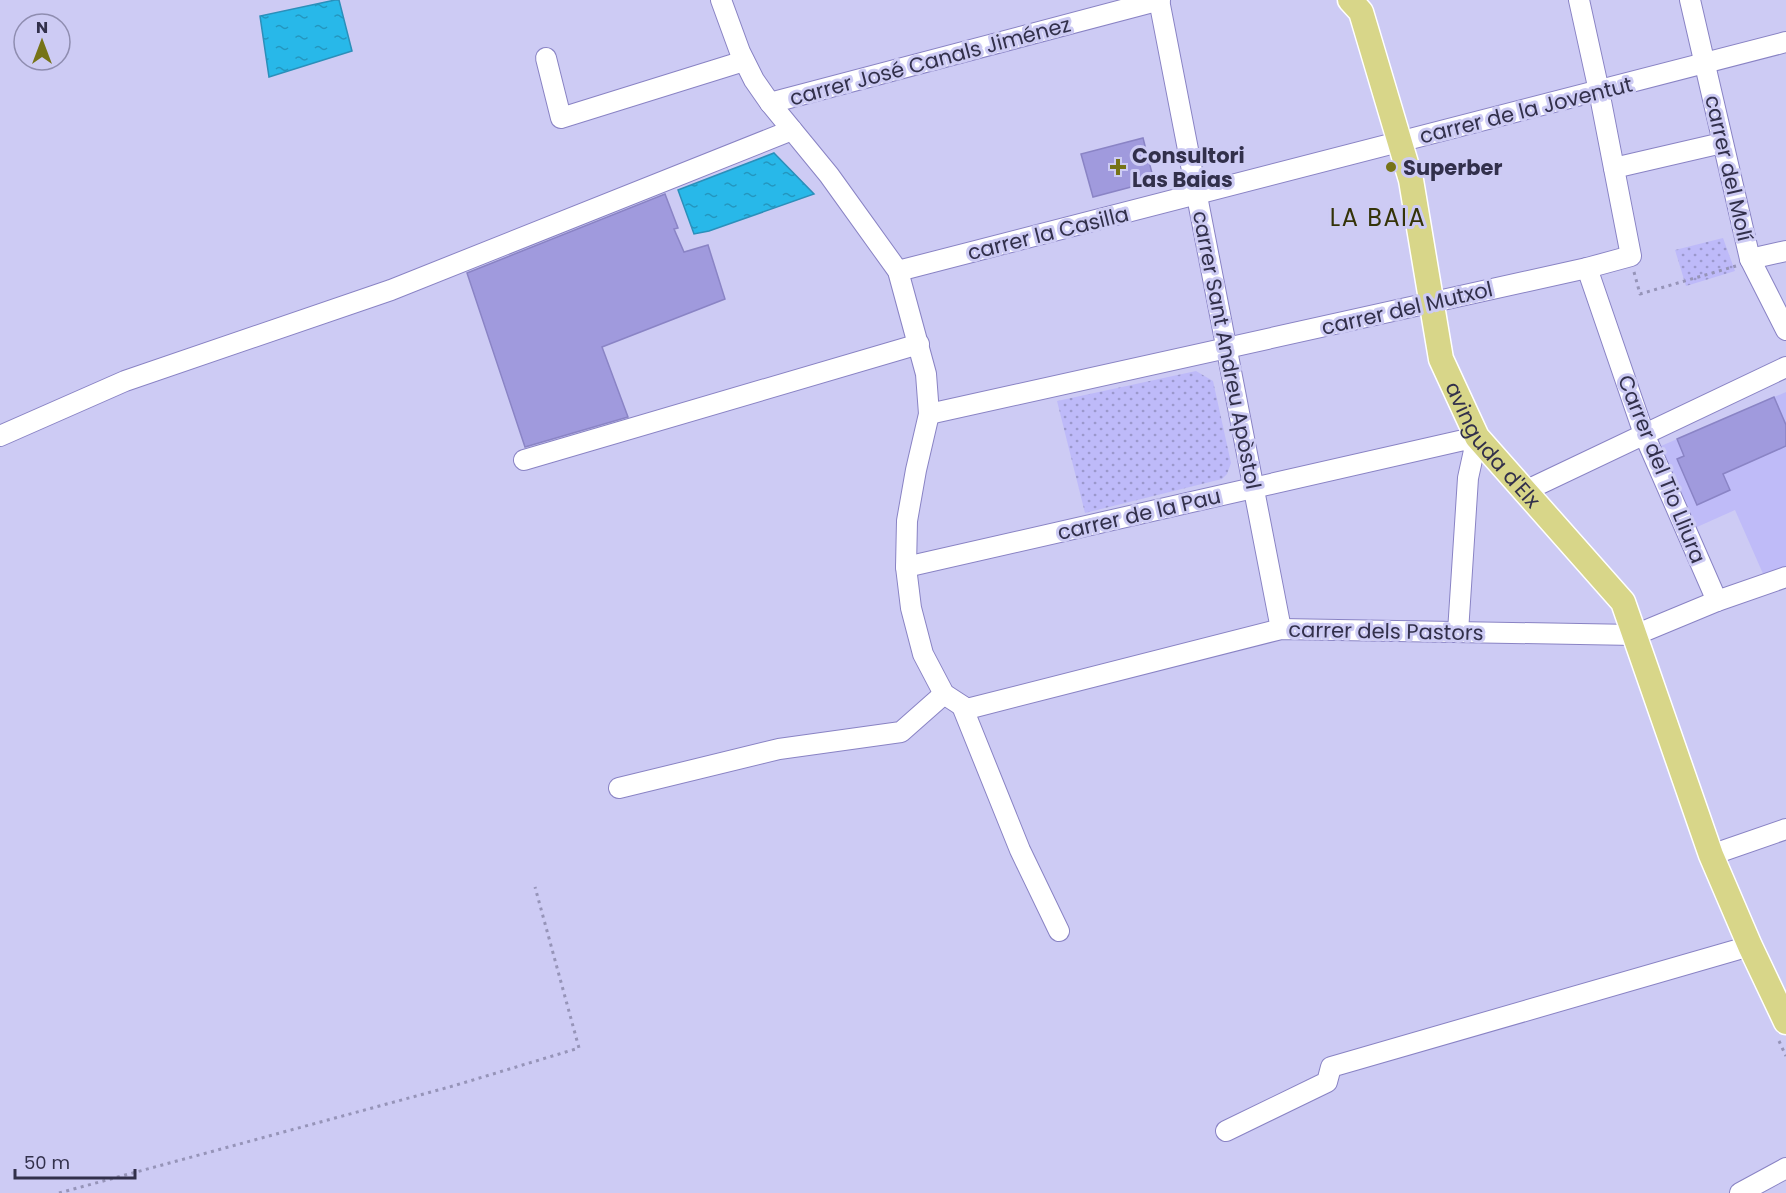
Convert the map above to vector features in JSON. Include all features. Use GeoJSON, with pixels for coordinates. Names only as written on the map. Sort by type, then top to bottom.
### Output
{"type":"FeatureCollection","features":[{"type":"Feature","properties":{"kind":"main road","name":"avinguda d'Elx"},"geometry":{"type":"LineString","coordinates":[[1357,4],[1411,180],[1441,359],[1477,437],[1623,602],[1710,855],[1786,1022]]}},
{"type":"Feature","properties":{"kind":"street"},"geometry":{"type":"LineString","coordinates":[[720,0],[753,80],[829,175],[898,271],[926,374],[929,414],[907,521],[906,567],[911,608],[923,654],[944,694],[964,707],[1020,850],[1059,931]]}},
{"type":"Feature","properties":{"kind":"street","name":"carrer José Canals Jiménez"},"geometry":{"type":"LineString","coordinates":[[770,103],[1160,0]]}},
{"type":"Feature","properties":{"kind":"street","name":"carrer Sant Andreu Apòstol"},"geometry":{"type":"LineString","coordinates":[[1160,0],[1281,629]]}},
{"type":"Feature","properties":{"kind":"street"},"geometry":{"type":"LineString","coordinates":[[1579,0],[1630,254]]}},
{"type":"Feature","properties":{"kind":"street","name":"carrer del Molí"},"geometry":{"type":"LineString","coordinates":[[1690,0],[1749,252],[1786,330]]}},
{"type":"Feature","properties":{"kind":"street","name":"carrer de la Joventut"},"geometry":{"type":"LineString","coordinates":[[1197,195],[1786,42]]}},
{"type":"Feature","properties":{"kind":"street"},"geometry":{"type":"LineString","coordinates":[[546,58],[561,118],[744,61]]}},
{"type":"Feature","properties":{"kind":"street"},"geometry":{"type":"LineString","coordinates":[[0,436],[125,381],[391,290],[792,130]]}},
{"type":"Feature","properties":{"kind":"street"},"geometry":{"type":"LineString","coordinates":[[1614,168],[1722,143]]}},
{"type":"Feature","properties":{"kind":"street","name":"carrer la Casilla"},"geometry":{"type":"LineString","coordinates":[[898,271],[1197,195]]}},
{"type":"Feature","properties":{"kind":"street"},"geometry":{"type":"LineString","coordinates":[[1749,252],[1786,251]]}},
{"type":"Feature","properties":{"kind":"street","name":"carrer del Mutxol"},"geometry":{"type":"LineString","coordinates":[[929,414],[1587,268],[1630,254]]}},
{"type":"Feature","properties":{"kind":"street","name":"Carrer del Tio Lliura"},"geometry":{"type":"LineString","coordinates":[[1587,268],[1644,434],[1717,601]]}},
{"type":"Feature","properties":{"kind":"street"},"geometry":{"type":"LineString","coordinates":[[524,460],[919,344]]}},
{"type":"Feature","properties":{"kind":"street"},"geometry":{"type":"LineString","coordinates":[[1525,491],[1786,367]]}},
{"type":"Feature","properties":{"kind":"street"},"geometry":{"type":"LineString","coordinates":[[1458,632],[1468,478],[1477,437]]}},
{"type":"Feature","properties":{"kind":"street","name":"carrer de la Pau"},"geometry":{"type":"LineString","coordinates":[[906,567],[1477,437]]}},
{"type":"Feature","properties":{"kind":"street"},"geometry":{"type":"LineString","coordinates":[[1635,635],[1717,601],[1786,578]]}},
{"type":"Feature","properties":{"kind":"street","name":"carrer dels Pastors"},"geometry":{"type":"LineString","coordinates":[[964,707],[1281,629],[1635,635]]}},
{"type":"Feature","properties":{"kind":"street"},"geometry":{"type":"LineString","coordinates":[[619,788],[779,749],[901,732],[944,694]]}},
{"type":"Feature","properties":{"kind":"street"},"geometry":{"type":"LineString","coordinates":[[1710,855],[1786,829]]}},
{"type":"Feature","properties":{"kind":"street"},"geometry":{"type":"LineString","coordinates":[[1226,1131],[1327,1082],[1331,1067],[1750,946]]}},
{"type":"Feature","properties":{"kind":"street"},"geometry":{"type":"LineString","coordinates":[[1740,1193],[1786,1168]]}},
{"type":"Feature","properties":{"kind":"path"},"geometry":{"type":"LineString","coordinates":[[1630,254],[1640,294],[1738,266],[1732,248],[1749,252]]}},
{"type":"Feature","properties":{"kind":"path"},"geometry":{"type":"LineString","coordinates":[[59,1193],[442,1089],[579,1048],[535,886]]}},
{"type":"Feature","properties":{"kind":"shaded area"},"geometry":{"type":"Polygon","coordinates":[[[1723,238],[1735,271],[1686,286],[1675,250],[1723,238]]]}},
{"type":"Feature","properties":{"kind":"shaded area"},"geometry":{"type":"Polygon","coordinates":[[[1196,371],[1213,381],[1231,463],[1227,474],[1222,479],[1085,513],[1057,401],[1196,371]]]}},
{"type":"Feature","properties":{"kind":"shaded area"},"geometry":{"type":"Polygon","coordinates":[[[1786,392],[1786,566],[1764,576],[1735,510],[1697,527],[1661,446],[1786,392]]]}},
{"type":"Feature","properties":{"kind":"water"},"geometry":{"type":"Polygon","coordinates":[[[339,0],[352,51],[269,77],[260,16],[339,0]]]}},
{"type":"Feature","properties":{"kind":"water"},"geometry":{"type":"Polygon","coordinates":[[[774,153],[814,194],[709,231],[694,234],[678,190],[774,153]]]}},
{"type":"Feature","properties":{"kind":"building","name":"Consultori Las Baias"},"geometry":{"type":"Polygon","coordinates":[[[1143,138],[1154,181],[1093,197],[1081,154],[1143,138]]]}},
{"type":"Feature","properties":{"kind":"building"},"geometry":{"type":"Polygon","coordinates":[[[665,194],[678,228],[674,229],[684,252],[708,245],[725,299],[602,347],[628,417],[525,447],[467,273],[665,194]]]}},
{"type":"Feature","properties":{"kind":"building"},"geometry":{"type":"Polygon","coordinates":[[[1774,397],[1786,425],[1786,446],[1723,474],[1730,490],[1697,505],[1677,459],[1684,456],[1677,439],[1774,397]]]}},
{"type":"Feature","properties":{"kind":"place","name":"Consultori Las Baias"},"geometry":{"type":"Point","coordinates":[1118,167]}},
{"type":"Feature","properties":{"kind":"place","name":"Superber"},"geometry":{"type":"Point","coordinates":[1391,167]}},
{"type":"Feature","properties":{"kind":"district","name":"LA BAIA"},"geometry":{"type":"Point","coordinates":[1378,217]}}]}
